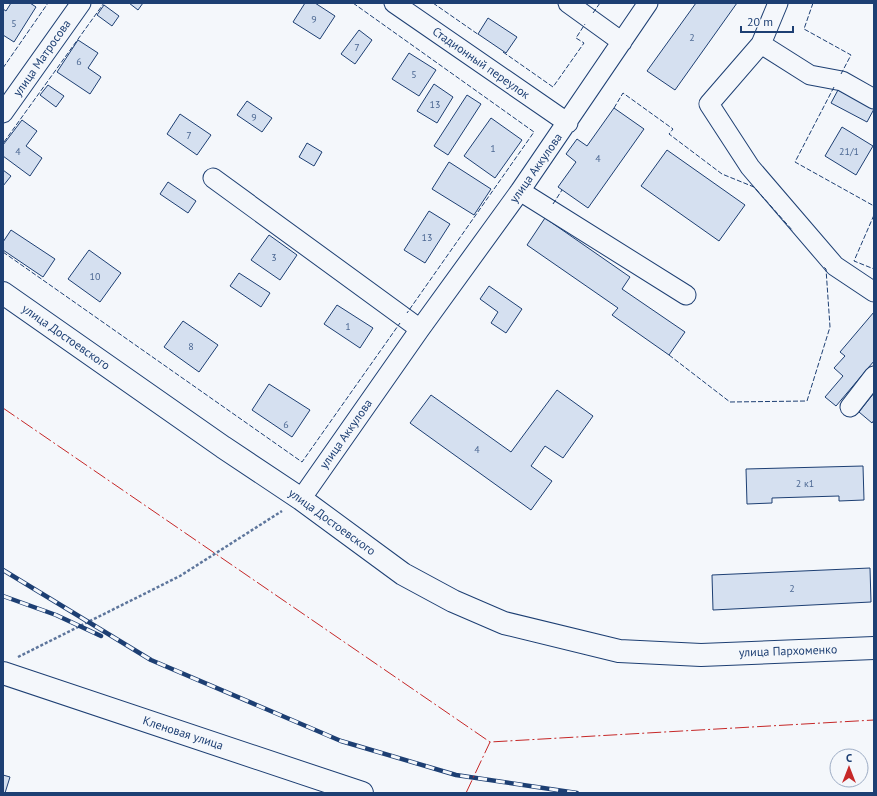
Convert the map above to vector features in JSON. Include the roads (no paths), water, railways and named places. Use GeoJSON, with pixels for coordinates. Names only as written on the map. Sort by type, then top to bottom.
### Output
{"type":"FeatureCollection","features":[{"type":"Feature","properties":{"kind":"main road","name":"улица Достоевского"},"geometry":{"type":"LineString","coordinates":[[3,293],[223,447],[301,499],[403,574],[453,601],[504,623],[618,651],[701,655]]}},
{"type":"Feature","properties":{"kind":"main road","name":"улица Пархоменко"},"geometry":{"type":"LineString","coordinates":[[701,655],[874,648]]}},
{"type":"Feature","properties":{"kind":"main road","name":"Кленовая улица"},"geometry":{"type":"LineString","coordinates":[[10,665],[362,793]]}},
{"type":"Feature","properties":{"kind":"street","name":"улица Матросова"},"geometry":{"type":"LineString","coordinates":[[3,113],[80,3]]}},
{"type":"Feature","properties":{"kind":"street"},"geometry":{"type":"LineString","coordinates":[[568,3],[622,42]]}},
{"type":"Feature","properties":{"kind":"street","name":"улица Аккулова"},"geometry":{"type":"LineString","coordinates":[[301,499],[420,329],[568,123],[648,3]]}},
{"type":"Feature","properties":{"kind":"street"},"geometry":{"type":"LineString","coordinates":[[778,3],[761,44],[709,104],[750,167],[835,266],[874,292]]}},
{"type":"Feature","properties":{"kind":"street","name":"Стадионный переулок"},"geometry":{"type":"LineString","coordinates":[[397,4],[568,123]]}},
{"type":"Feature","properties":{"kind":"street"},"geometry":{"type":"LineString","coordinates":[[761,44],[810,75],[842,81],[874,99]]}},
{"type":"Feature","properties":{"kind":"street"},"geometry":{"type":"LineString","coordinates":[[213,178],[420,329]]}},
{"type":"Feature","properties":{"kind":"street"},"geometry":{"type":"LineString","coordinates":[[520,191],[686,295]]}},
{"type":"Feature","properties":{"kind":"street"},"geometry":{"type":"LineString","coordinates":[[850,406],[874,376]]}},
{"type":"Feature","properties":{"kind":"railway"},"geometry":{"type":"LineString","coordinates":[[3,570],[151,660],[341,741],[456,775],[577,793]]}},
{"type":"Feature","properties":{"kind":"railway"},"geometry":{"type":"LineString","coordinates":[[3,596],[56,615],[101,636]]}}]}
